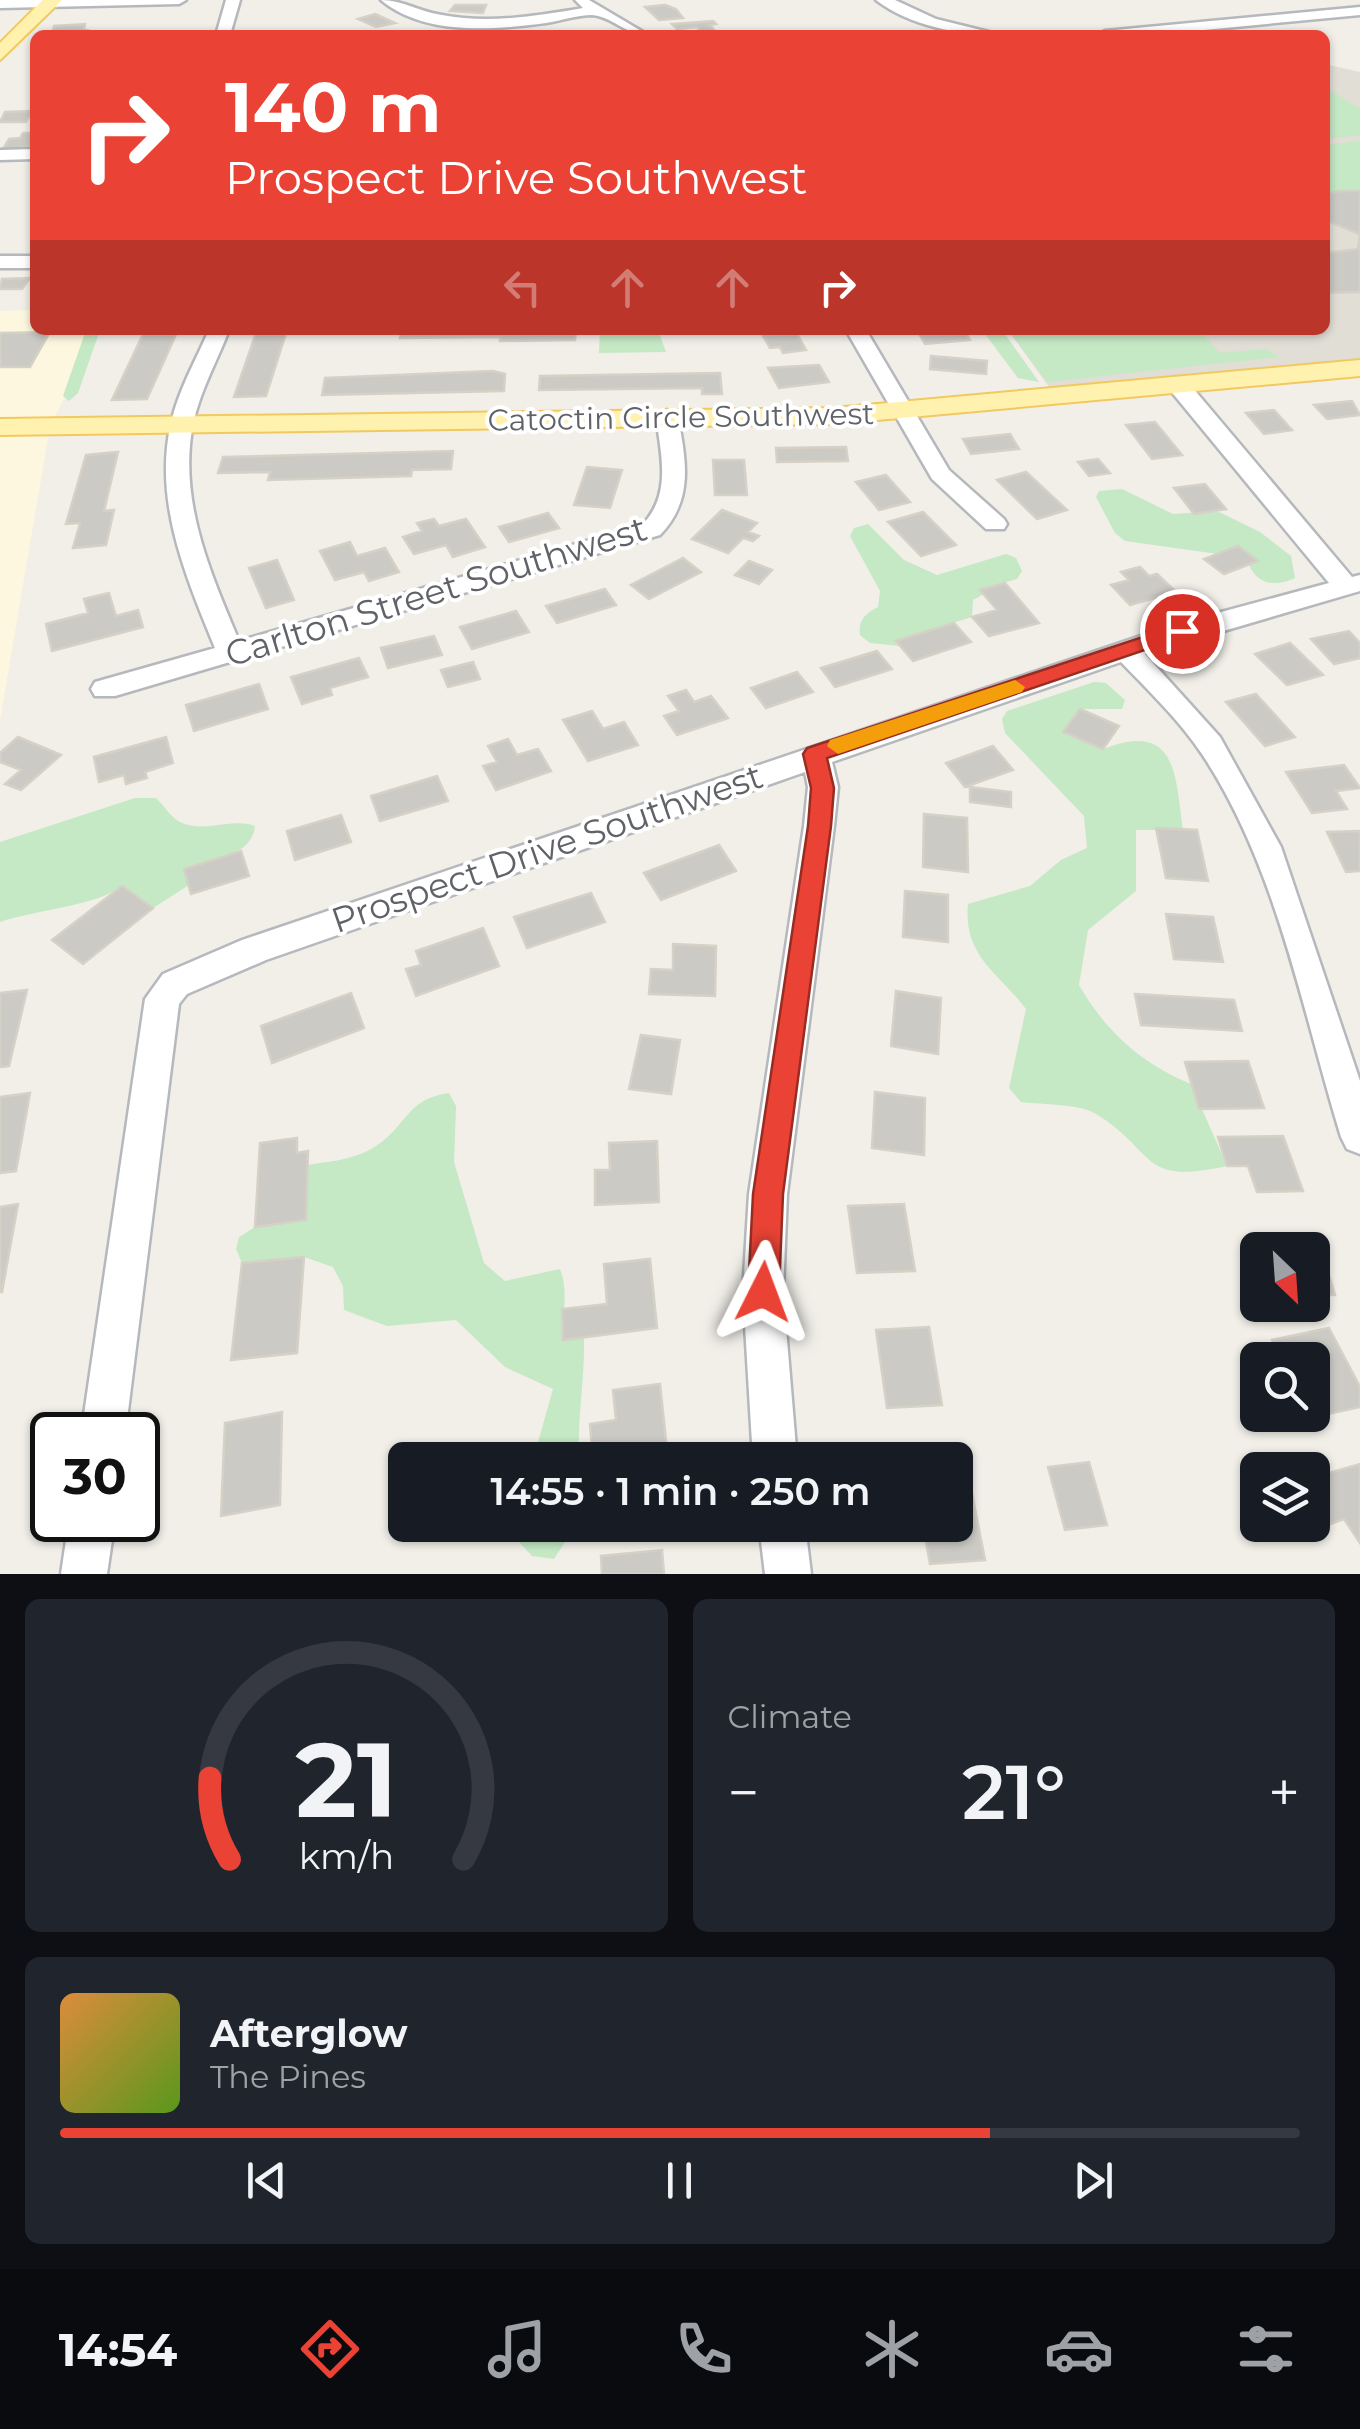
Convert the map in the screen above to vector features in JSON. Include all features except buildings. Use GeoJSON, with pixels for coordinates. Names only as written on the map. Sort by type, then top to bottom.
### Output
{"type":"FeatureCollection","features":[{"type":"Feature","properties":{"kind":"main road"},"geometry":{"type":"LineString","coordinates":[[0,26],[39,2]]}},
{"type":"Feature","properties":{"kind":"main road"},"geometry":{"type":"LineString","coordinates":[[0,54],[39,2]]}},
{"type":"Feature","properties":{"kind":"main road","name":"Catoctin Circle Southwest"},"geometry":{"type":"LineString","coordinates":[[0,427],[904,413],[1360,368]]}},
{"type":"Feature","properties":{"kind":"street"},"geometry":{"type":"LineString","coordinates":[[0,4],[179,0]]}},
{"type":"Feature","properties":{"kind":"street"},"geometry":{"type":"LineString","coordinates":[[224,30],[233,0]]}},
{"type":"Feature","properties":{"kind":"street"},"geometry":{"type":"LineString","coordinates":[[388,0],[413,13],[463,28],[597,10]]}},
{"type":"Feature","properties":{"kind":"street"},"geometry":{"type":"LineString","coordinates":[[579,0],[632,30]]}},
{"type":"Feature","properties":{"kind":"street"},"geometry":{"type":"LineString","coordinates":[[883,0],[932,22],[970,30]]}},
{"type":"Feature","properties":{"kind":"street"},"geometry":{"type":"LineString","coordinates":[[1158,30],[1360,11]]}},
{"type":"Feature","properties":{"kind":"street"},"geometry":{"type":"LineString","coordinates":[[537,19],[542,30]]}},
{"type":"Feature","properties":{"kind":"street"},"geometry":{"type":"LineString","coordinates":[[0,154],[30,154]]}},
{"type":"Feature","properties":{"kind":"street"},"geometry":{"type":"LineString","coordinates":[[0,262],[30,262]]}},
{"type":"Feature","properties":{"kind":"street"},"geometry":{"type":"LineString","coordinates":[[217,335],[182,424],[177,479],[198,573],[232,653]]}},
{"type":"Feature","properties":{"kind":"street"},"geometry":{"type":"LineString","coordinates":[[859,335],[940,474],[996,524]]}},
{"type":"Feature","properties":{"kind":"street"},"geometry":{"type":"LineString","coordinates":[[1178,386],[1352,584]]}},
{"type":"Feature","properties":{"kind":"street","name":"Carlton Street Southwest"},"geometry":{"type":"LineString","coordinates":[[106,689],[651,530],[665,519],[674,496],[668,418]]}},
{"type":"Feature","properties":{"kind":"street","name":"Prospect Drive Southwest"},"geometry":{"type":"LineString","coordinates":[[106,1412],[162,1000],[174,984],[254,950],[814,754],[1125,650],[1352,584]]}},
{"type":"Feature","properties":{"kind":"street"},"geometry":{"type":"LineString","coordinates":[[1125,650],[1218,754],[1251,814],[1266,846],[1360,1137]]}},
{"type":"Feature","properties":{"kind":"street"},"geometry":{"type":"LineString","coordinates":[[774,1442],[763,1292],[768,1194],[820,826],[823,788],[814,754]]}},
{"type":"Feature","properties":{"kind":"street"},"geometry":{"type":"LineString","coordinates":[[84,1574],[89,1542]]}},
{"type":"Feature","properties":{"kind":"street"},"geometry":{"type":"LineString","coordinates":[[784,1542],[788,1574]]}},
{"type":"Feature","properties":{"kind":"shaded area"},"geometry":{"type":"Polygon","coordinates":[[[1330,65],[1360,72],[1360,368],[1057,398],[1012,335],[1330,335],[1330,65]]]}},
{"type":"Feature","properties":{"kind":"shaded area"},"geometry":{"type":"Polygon","coordinates":[[[30,310],[30,335],[97,335],[50,426],[0,720],[0,311],[30,310]]]}},
{"type":"Feature","properties":{"kind":"green space"},"geometry":{"type":"Polygon","coordinates":[[[1330,90],[1360,109],[1360,135],[1330,138],[1330,90]]]}},
{"type":"Feature","properties":{"kind":"green space"},"geometry":{"type":"Polygon","coordinates":[[[1360,141],[1360,191],[1330,194],[1330,144],[1360,141]]]}},
{"type":"Feature","properties":{"kind":"green space"},"geometry":{"type":"Polygon","coordinates":[[[84,335],[98,335],[78,393],[69,401],[63,396],[84,335]]]}},
{"type":"Feature","properties":{"kind":"green space"},"geometry":{"type":"Polygon","coordinates":[[[600,335],[660,335],[666,352],[599,353],[600,335]]]}},
{"type":"Feature","properties":{"kind":"green space"},"geometry":{"type":"Polygon","coordinates":[[[986,335],[1006,335],[1039,382],[1018,378],[986,335]]]}},
{"type":"Feature","properties":{"kind":"green space"},"geometry":{"type":"Polygon","coordinates":[[[1012,335],[1204,335],[1220,353],[1266,349],[1279,357],[1047,382],[1012,335]]]}},
{"type":"Feature","properties":{"kind":"green space"},"geometry":{"type":"Polygon","coordinates":[[[1122,489],[1173,514],[1217,511],[1260,532],[1291,556],[1295,578],[1281,583],[1262,580],[1249,565],[1257,561],[1238,546],[1218,554],[1125,541],[1115,533],[1096,497],[1099,491],[1122,489]]]}},
{"type":"Feature","properties":{"kind":"green space"},"geometry":{"type":"Polygon","coordinates":[[[868,524],[904,560],[937,575],[1006,554],[1016,558],[1022,571],[1017,579],[981,589],[984,594],[973,600],[972,617],[897,640],[900,646],[870,643],[860,635],[860,625],[878,607],[880,591],[850,536],[854,528],[868,524]]]}},
{"type":"Feature","properties":{"kind":"green space"},"geometry":{"type":"Polygon","coordinates":[[[1094,682],[1106,683],[1125,700],[1122,709],[1080,709],[1064,732],[1103,749],[1128,742],[1146,742],[1160,748],[1174,774],[1183,830],[1136,830],[1136,891],[1088,930],[1079,985],[1127,1045],[1157,1067],[1191,1084],[1227,1166],[1179,1172],[1164,1168],[1098,1115],[1071,1106],[1021,1102],[1009,1088],[1026,1009],[977,950],[968,922],[968,904],[1030,886],[1061,860],[1087,848],[1084,816],[1005,733],[1002,719],[1007,711],[1094,682]]]}},
{"type":"Feature","properties":{"kind":"green space"},"geometry":{"type":"Polygon","coordinates":[[[135,798],[156,798],[177,820],[189,825],[255,826],[246,845],[238,851],[185,868],[189,885],[153,908],[122,886],[81,903],[0,922],[0,842],[135,798]]]}},
{"type":"Feature","properties":{"kind":"green space"},"geometry":{"type":"Polygon","coordinates":[[[449,1093],[456,1106],[454,1162],[484,1263],[505,1281],[560,1269],[565,1295],[563,1339],[584,1337],[579,1442],[538,1442],[553,1389],[505,1367],[456,1320],[387,1326],[344,1310],[343,1286],[333,1267],[304,1257],[242,1263],[236,1249],[239,1237],[255,1227],[306,1220],[308,1165],[368,1151],[387,1138],[415,1107],[449,1093]]]}},
{"type":"Feature","properties":{"kind":"green space"},"geometry":{"type":"Polygon","coordinates":[[[519,1542],[565,1542],[554,1559],[532,1556],[519,1542]]]}},
{"type":"Feature","properties":{"kind":"slow traffic"},"geometry":{"type":"LineString","coordinates":[[838,746],[1015,687]]}},
{"type":"Feature","properties":{"kind":"route"},"geometry":{"type":"LineString","coordinates":[[763,1292],[768,1194],[820,826],[823,788],[814,754],[1182,631]]}}]}
